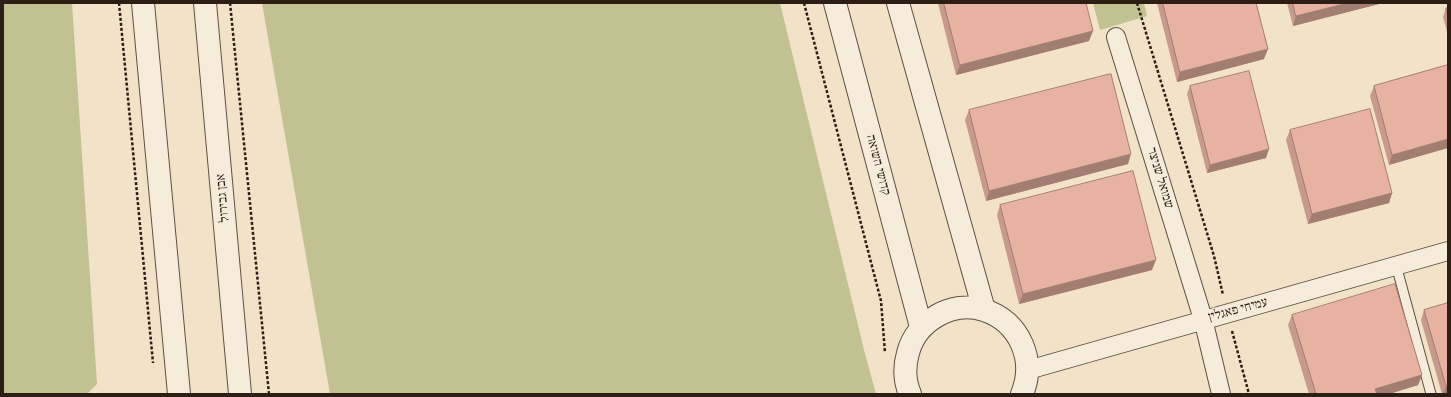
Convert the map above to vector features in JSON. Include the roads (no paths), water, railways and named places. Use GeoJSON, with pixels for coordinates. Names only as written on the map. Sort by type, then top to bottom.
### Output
{"type":"FeatureCollection","features":[{"type":"Feature","properties":{"kind":"street"},"geometry":{"type":"LineString","coordinates":[[143,3],[178,394]]}},
{"type":"Feature","properties":{"kind":"street","name":"אבן גבירול"},"geometry":{"type":"LineString","coordinates":[[205,3],[240,394]]}},
{"type":"Feature","properties":{"kind":"street","name":"קדושי השואה"},"geometry":{"type":"LineString","coordinates":[[835,3],[921,327]]}},
{"type":"Feature","properties":{"kind":"street"},"geometry":{"type":"LineString","coordinates":[[898,3],[984,310]]}},
{"type":"Feature","properties":{"kind":"street","name":"שמואל שניצר"},"geometry":{"type":"LineString","coordinates":[[1116,37],[1203,319],[1221,394]]}},
{"type":"Feature","properties":{"kind":"street","name":"עמיחי פאגלין"},"geometry":{"type":"LineString","coordinates":[[1028,370],[1448,250]]}},
{"type":"Feature","properties":{"kind":"street"},"geometry":{"type":"LineString","coordinates":[[910,394],[906,385],[904,364],[910,344],[921,327],[935,316],[950,310],[968,308],[984,310],[1002,319],[1016,333],[1025,350],[1028,370],[1026,385],[1022,394]]}},
{"type":"Feature","properties":{"kind":"lane"},"geometry":{"type":"LineString","coordinates":[[1396,265],[1431,394]]}}]}
